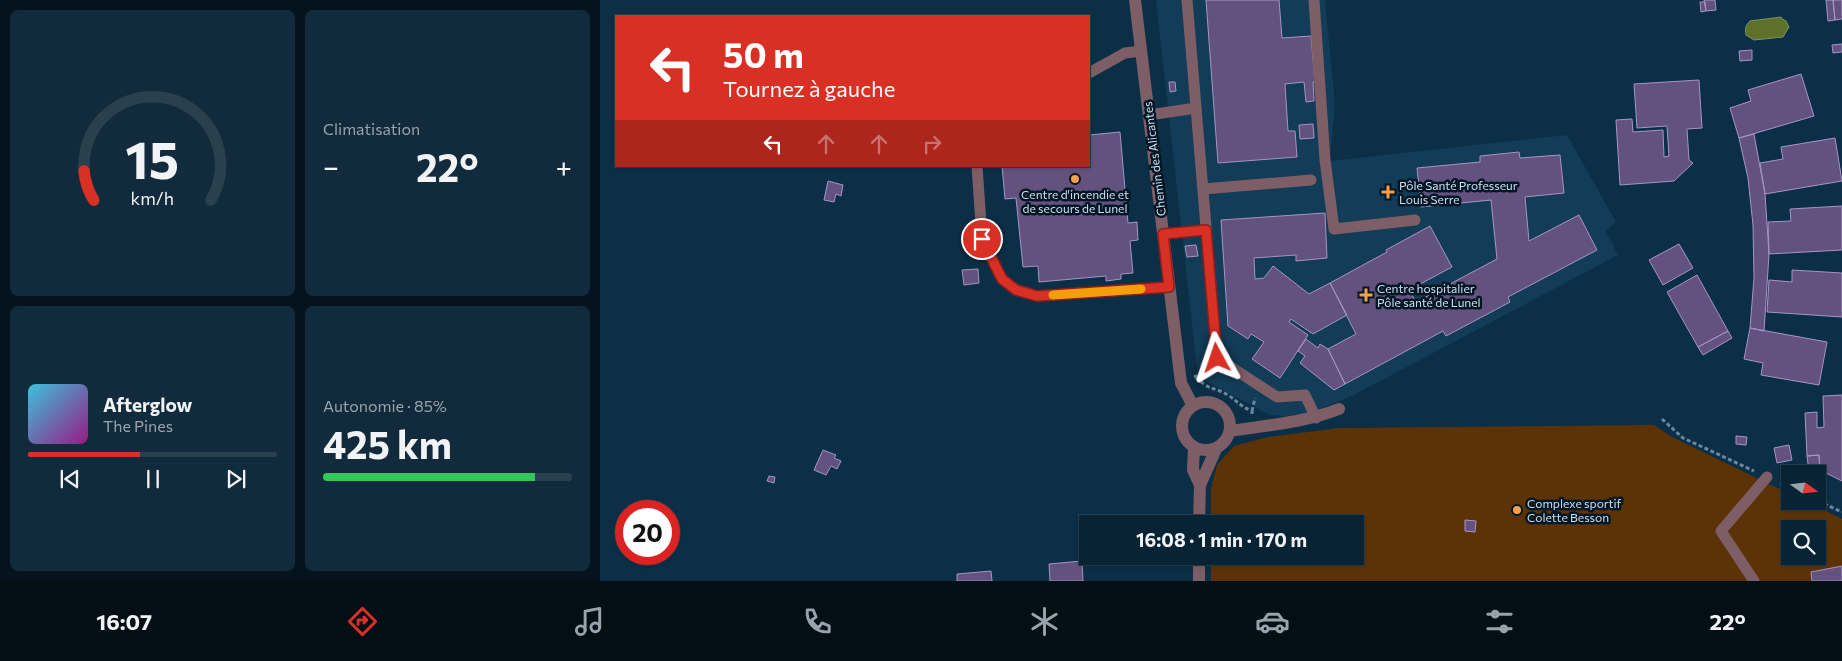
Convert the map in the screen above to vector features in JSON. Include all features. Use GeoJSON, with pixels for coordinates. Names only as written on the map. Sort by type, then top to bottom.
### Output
{"type":"FeatureCollection","features":[{"type":"Feature","properties":{"kind":"street","name":"Chemin des Alicantes"},"geometry":{"type":"LineString","coordinates":[[1135,0],[1181,383],[1192,406]]}},
{"type":"Feature","properties":{"kind":"street"},"geometry":{"type":"LineString","coordinates":[[1200,402],[1208,402],[1216,404],[1228,415],[1230,431],[1223,444],[1216,449],[1208,451],[1194,448],[1183,435],[1182,427],[1186,412],[1192,406],[1200,402]]}},
{"type":"Feature","properties":{"kind":"street"},"geometry":{"type":"LineString","coordinates":[[1230,431],[1316,418],[1339,409]]}},
{"type":"Feature","properties":{"kind":"street"},"geometry":{"type":"LineString","coordinates":[[1194,448],[1193,470],[1200,485]]}},
{"type":"Feature","properties":{"kind":"street"},"geometry":{"type":"LineString","coordinates":[[1199,515],[1200,485],[1216,449]]}},
{"type":"Feature","properties":{"kind":"street"},"geometry":{"type":"LineString","coordinates":[[1199,565],[1199,581]]}},
{"type":"Feature","properties":{"kind":"lane"},"geometry":{"type":"LineString","coordinates":[[1187,0],[1217,358],[1277,397],[1306,395],[1316,418]]}},
{"type":"Feature","properties":{"kind":"lane"},"geometry":{"type":"LineString","coordinates":[[1314,0],[1325,160],[1334,228],[1415,220]]}},
{"type":"Feature","properties":{"kind":"lane"},"geometry":{"type":"LineString","coordinates":[[1090,73],[1125,54],[1141,51]]}},
{"type":"Feature","properties":{"kind":"lane"},"geometry":{"type":"LineString","coordinates":[[1149,115],[1196,108]]}},
{"type":"Feature","properties":{"kind":"lane"},"geometry":{"type":"LineString","coordinates":[[977,167],[982,239],[1002,279],[1016,290],[1037,296],[1169,287]]}},
{"type":"Feature","properties":{"kind":"lane"},"geometry":{"type":"LineString","coordinates":[[1203,189],[1311,180]]}},
{"type":"Feature","properties":{"kind":"lane"},"geometry":{"type":"LineString","coordinates":[[1163,234],[1206,230]]}},
{"type":"Feature","properties":{"kind":"lane"},"geometry":{"type":"LineString","coordinates":[[1754,581],[1721,531],[1767,477]]}},
{"type":"Feature","properties":{"kind":"path"},"geometry":{"type":"LineString","coordinates":[[1181,383],[1226,364]]}},
{"type":"Feature","properties":{"kind":"path"},"geometry":{"type":"LineString","coordinates":[[1662,419],[1683,438],[1781,484]]}},
{"type":"Feature","properties":{"kind":"path"},"geometry":{"type":"LineString","coordinates":[[1826,505],[1842,512]]}},
{"type":"Feature","properties":{"kind":"shaded area","name":"Pôle Santé Professeur Louis Serre"},"geometry":{"type":"Polygon","coordinates":[[[1156,0],[1325,0],[1335,104],[1330,161],[1567,135],[1616,222],[1606,231],[1618,255],[1352,396],[1300,417],[1270,415],[1198,377],[1156,0]]]}},
{"type":"Feature","properties":{"kind":"shaded area"},"geometry":{"type":"Polygon","coordinates":[[[1781,17],[1789,27],[1783,37],[1754,40],[1746,35],[1747,24],[1750,21],[1781,17]]]}},
{"type":"Feature","properties":{"kind":"shaded area","name":"Complexe sportif Colette Besson"},"geometry":{"type":"Polygon","coordinates":[[[1654,425],[1672,437],[1781,490],[1781,510],[1824,510],[1842,519],[1842,581],[1211,581],[1211,565],[1364,565],[1364,515],[1211,515],[1211,488],[1217,465],[1234,446],[1268,437],[1340,428],[1654,425]]]}},
{"type":"Feature","properties":{"kind":"building"},"geometry":{"type":"Polygon","coordinates":[[[1206,0],[1279,0],[1282,38],[1311,36],[1315,82],[1313,82],[1314,101],[1306,102],[1304,82],[1285,84],[1288,131],[1295,131],[1297,157],[1218,163],[1206,0]]]}},
{"type":"Feature","properties":{"kind":"building"},"geometry":{"type":"Polygon","coordinates":[[[1704,0],[1715,0],[1716,10],[1706,11],[1704,0]]]}},
{"type":"Feature","properties":{"kind":"building"},"geometry":{"type":"Polygon","coordinates":[[[1826,0],[1833,0],[1835,20],[1828,21],[1826,0]]]}},
{"type":"Feature","properties":{"kind":"building"},"geometry":{"type":"Polygon","coordinates":[[[1833,0],[1842,0],[1842,19],[1835,20],[1833,0]]]}},
{"type":"Feature","properties":{"kind":"building"},"geometry":{"type":"Polygon","coordinates":[[[1700,2],[1705,2],[1706,11],[1701,12],[1700,2]]]}},
{"type":"Feature","properties":{"kind":"building"},"geometry":{"type":"Polygon","coordinates":[[[1842,44],[1842,52],[1833,53],[1832,45],[1842,44]]]}},
{"type":"Feature","properties":{"kind":"building"},"geometry":{"type":"Polygon","coordinates":[[[1752,50],[1752,60],[1740,61],[1739,51],[1752,50]]]}},
{"type":"Feature","properties":{"kind":"building"},"geometry":{"type":"Polygon","coordinates":[[[1801,74],[1814,116],[1739,138],[1730,108],[1751,101],[1748,90],[1801,74]]]}},
{"type":"Feature","properties":{"kind":"building"},"geometry":{"type":"Polygon","coordinates":[[[1699,80],[1702,128],[1687,129],[1689,160],[1693,163],[1674,181],[1620,185],[1616,120],[1632,119],[1633,132],[1663,130],[1664,157],[1669,156],[1667,126],[1637,128],[1634,84],[1699,80]]]}},
{"type":"Feature","properties":{"kind":"building"},"geometry":{"type":"Polygon","coordinates":[[[1169,82],[1175,82],[1176,91],[1170,92],[1169,82]]]}},
{"type":"Feature","properties":{"kind":"building"},"geometry":{"type":"Polygon","coordinates":[[[1313,124],[1314,138],[1300,139],[1299,125],[1313,124]]]}},
{"type":"Feature","properties":{"kind":"building"},"geometry":{"type":"Polygon","coordinates":[[[1120,132],[1128,223],[1137,222],[1138,240],[1130,241],[1133,273],[1121,274],[1121,279],[1106,281],[1106,276],[1039,282],[1038,266],[1023,267],[1016,198],[1005,199],[1002,167],[1090,167],[1090,135],[1120,132]]]}},
{"type":"Feature","properties":{"kind":"building"},"geometry":{"type":"Polygon","coordinates":[[[1754,134],[1765,194],[1769,254],[1764,331],[1750,328],[1754,278],[1753,225],[1748,178],[1739,138],[1754,134]]]}},
{"type":"Feature","properties":{"kind":"building"},"geometry":{"type":"Polygon","coordinates":[[[1835,138],[1842,181],[1765,194],[1760,163],[1783,159],[1781,147],[1835,138]]]}},
{"type":"Feature","properties":{"kind":"building"},"geometry":{"type":"Polygon","coordinates":[[[1519,152],[1520,158],[1560,155],[1564,193],[1525,197],[1529,241],[1579,215],[1597,250],[1508,297],[1510,302],[1446,336],[1443,331],[1345,384],[1328,349],[1356,334],[1330,283],[1430,226],[1452,267],[1409,290],[1416,302],[1497,259],[1491,200],[1421,207],[1417,168],[1480,162],[1480,156],[1519,152]]]}},
{"type":"Feature","properties":{"kind":"building"},"geometry":{"type":"Polygon","coordinates":[[[828,181],[843,185],[841,196],[836,194],[834,202],[824,200],[828,181]]]}},
{"type":"Feature","properties":{"kind":"building"},"geometry":{"type":"Polygon","coordinates":[[[1842,206],[1842,250],[1769,254],[1768,222],[1791,221],[1790,209],[1842,206]]]}},
{"type":"Feature","properties":{"kind":"building"},"geometry":{"type":"Polygon","coordinates":[[[1325,213],[1327,258],[1296,261],[1296,255],[1254,258],[1255,279],[1264,278],[1273,266],[1309,294],[1330,283],[1347,315],[1313,334],[1291,319],[1289,322],[1308,335],[1280,378],[1252,359],[1264,342],[1251,334],[1248,339],[1228,326],[1221,220],[1325,213]]]}},
{"type":"Feature","properties":{"kind":"building"},"geometry":{"type":"Polygon","coordinates":[[[1679,244],[1693,268],[1663,285],[1649,260],[1679,244]]]}},
{"type":"Feature","properties":{"kind":"building"},"geometry":{"type":"Polygon","coordinates":[[[1196,245],[1198,256],[1187,257],[1185,246],[1196,245]]]}},
{"type":"Feature","properties":{"kind":"building"},"geometry":{"type":"Polygon","coordinates":[[[978,269],[979,283],[964,285],[962,270],[978,269]]]}},
{"type":"Feature","properties":{"kind":"building"},"geometry":{"type":"Polygon","coordinates":[[[1792,270],[1842,273],[1842,317],[1767,312],[1769,280],[1792,282],[1792,270]]]}},
{"type":"Feature","properties":{"kind":"building"},"geometry":{"type":"Polygon","coordinates":[[[1697,275],[1728,331],[1698,347],[1667,292],[1697,275]]]}},
{"type":"Feature","properties":{"kind":"building"},"geometry":{"type":"Polygon","coordinates":[[[1750,328],[1827,342],[1819,385],[1761,375],[1763,363],[1744,359],[1750,328]]]}},
{"type":"Feature","properties":{"kind":"building"},"geometry":{"type":"Polygon","coordinates":[[[1728,331],[1732,338],[1703,355],[1698,347],[1728,331]]]}},
{"type":"Feature","properties":{"kind":"building"},"geometry":{"type":"Polygon","coordinates":[[[1306,339],[1318,348],[1320,344],[1328,349],[1345,384],[1334,390],[1300,363],[1305,356],[1298,351],[1306,339]]]}},
{"type":"Feature","properties":{"kind":"building"},"geometry":{"type":"Polygon","coordinates":[[[1842,395],[1842,481],[1826,473],[1826,465],[1820,465],[1819,455],[1807,456],[1805,413],[1817,412],[1817,428],[1824,427],[1823,396],[1842,395]]]}},
{"type":"Feature","properties":{"kind":"building"},"geometry":{"type":"Polygon","coordinates":[[[1736,436],[1747,437],[1746,445],[1736,444],[1736,436]]]}},
{"type":"Feature","properties":{"kind":"building"},"geometry":{"type":"Polygon","coordinates":[[[1789,445],[1792,460],[1777,463],[1774,448],[1789,445]]]}},
{"type":"Feature","properties":{"kind":"building"},"geometry":{"type":"Polygon","coordinates":[[[823,450],[836,455],[834,458],[841,461],[837,469],[831,466],[826,475],[814,470],[823,450]]]}},
{"type":"Feature","properties":{"kind":"building"},"geometry":{"type":"Polygon","coordinates":[[[1819,455],[1820,465],[1808,464],[1807,456],[1819,455]]]}},
{"type":"Feature","properties":{"kind":"building"},"geometry":{"type":"Polygon","coordinates":[[[769,476],[775,477],[774,483],[767,481],[769,476]]]}},
{"type":"Feature","properties":{"kind":"building"},"geometry":{"type":"Polygon","coordinates":[[[1465,520],[1476,521],[1475,532],[1465,531],[1465,520]]]}},
{"type":"Feature","properties":{"kind":"building"},"geometry":{"type":"Polygon","coordinates":[[[1079,561],[1079,565],[1082,565],[1083,581],[1050,581],[1049,564],[1079,561]]]}},
{"type":"Feature","properties":{"kind":"building"},"geometry":{"type":"Polygon","coordinates":[[[1842,566],[1842,581],[1812,581],[1811,572],[1842,566]]]}},
{"type":"Feature","properties":{"kind":"building"},"geometry":{"type":"Polygon","coordinates":[[[991,571],[992,581],[957,581],[957,574],[991,571]]]}},
{"type":"Feature","properties":{"kind":"slow traffic"},"geometry":{"type":"LineString","coordinates":[[1053,295],[1141,289]]}},
{"type":"Feature","properties":{"kind":"place","name":"Centre d'incendie et de secours de Lunel"},"geometry":{"type":"Point","coordinates":[1075,179]}},
{"type":"Feature","properties":{"kind":"place","name":"Pôle Santé Professeur Louis Serre"},"geometry":{"type":"Point","coordinates":[1388,192]}},
{"type":"Feature","properties":{"kind":"place","name":"Centre hospitalier Pôle santé de Lunel"},"geometry":{"type":"Point","coordinates":[1366,295]}},
{"type":"Feature","properties":{"kind":"place","name":"Complexe sportif Colette Besson"},"geometry":{"type":"Point","coordinates":[1517,510]}},
{"type":"Feature","properties":{"kind":"route"},"geometry":{"type":"LineString","coordinates":[[982,239],[1002,279],[1016,290],[1037,296],[1169,287],[1163,234],[1206,230],[1217,358]]}}]}
